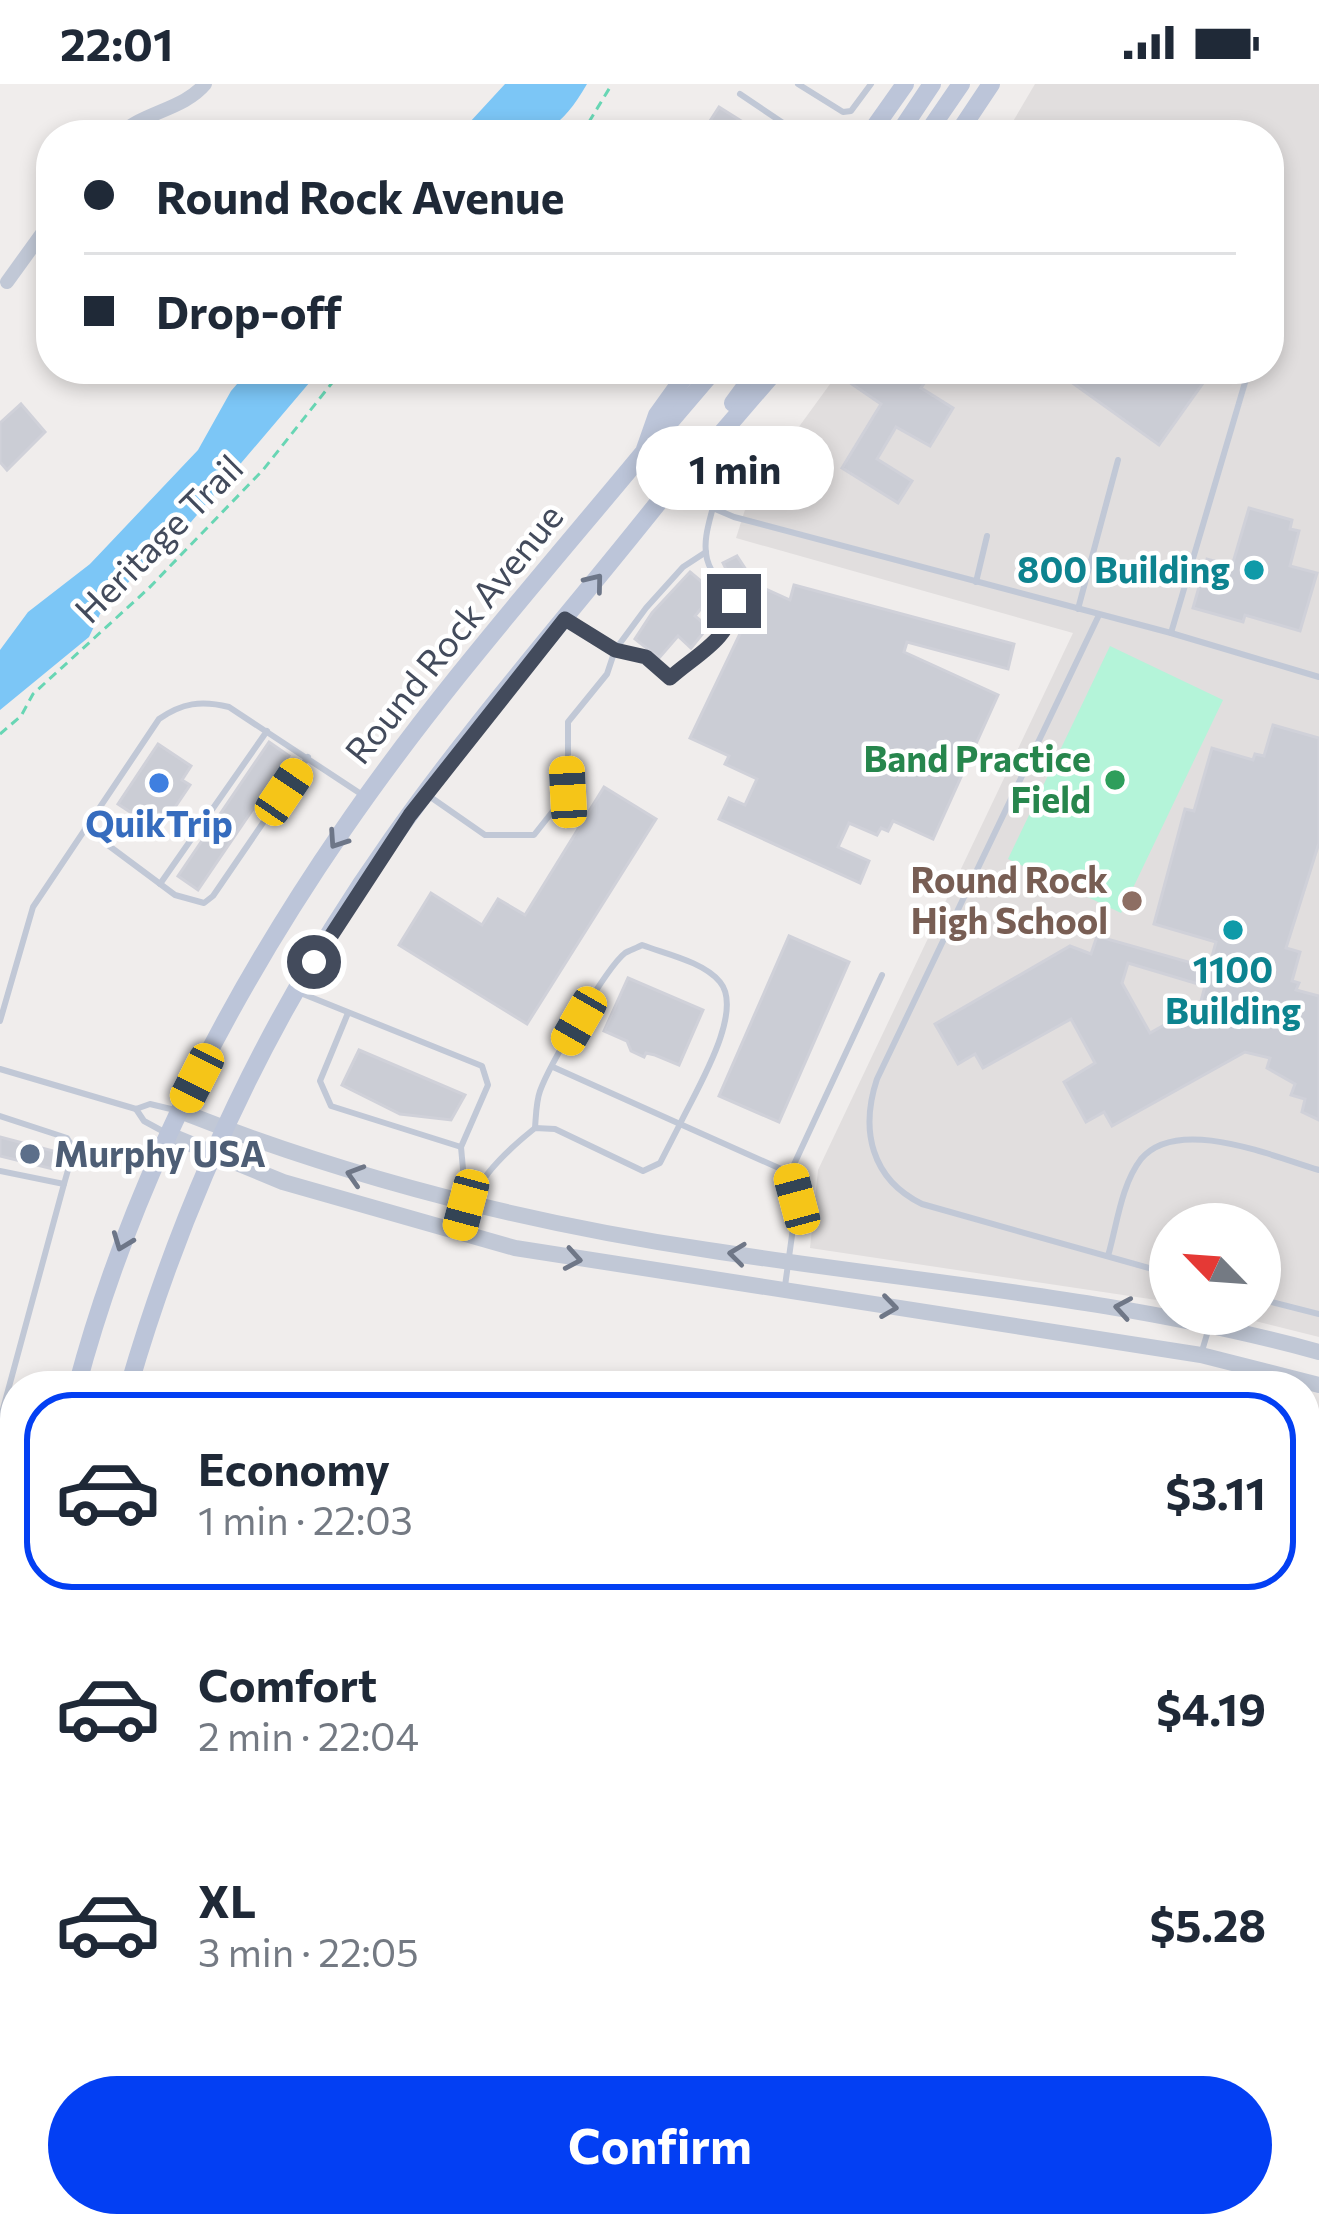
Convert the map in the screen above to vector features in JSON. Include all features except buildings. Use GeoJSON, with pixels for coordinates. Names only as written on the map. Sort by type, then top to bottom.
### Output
{"type":"FeatureCollection","features":[{"type":"Feature","properties":{"kind":"main road"},"geometry":{"type":"LineString","coordinates":[[880,120],[905,84]]}},
{"type":"Feature","properties":{"kind":"main road"},"geometry":{"type":"LineString","coordinates":[[908,120],[932,84]]}},
{"type":"Feature","properties":{"kind":"main road"},"geometry":{"type":"LineString","coordinates":[[937,120],[962,84]]}},
{"type":"Feature","properties":{"kind":"main road"},"geometry":{"type":"LineString","coordinates":[[967,120],[991,84]]}},
{"type":"Feature","properties":{"kind":"main road","name":"Round Rock Avenue"},"geometry":{"type":"LineString","coordinates":[[81,1371],[107,1281],[169,1135],[258,965],[366,797],[644,452],[657,415],[679,384]]}},
{"type":"Feature","properties":{"kind":"main road"},"geometry":{"type":"LineString","coordinates":[[644,452],[702,384]]}},
{"type":"Feature","properties":{"kind":"main road"},"geometry":{"type":"LineString","coordinates":[[133,1371],[170,1258],[212,1154],[296,992],[369,872],[747,384]]}},
{"type":"Feature","properties":{"kind":"main road"},"geometry":{"type":"LineString","coordinates":[[692,461],[764,384]]}},
{"type":"Feature","properties":{"kind":"street"},"geometry":{"type":"LineString","coordinates":[[138,120],[185,100],[205,84]]}},
{"type":"Feature","properties":{"kind":"street"},"geometry":{"type":"LineString","coordinates":[[7,282],[36,242]]}},
{"type":"Feature","properties":{"kind":"street"},"geometry":{"type":"LineString","coordinates":[[180,1111],[308,1160],[466,1205],[710,1251],[1149,1310]]}},
{"type":"Feature","properties":{"kind":"street"},"geometry":{"type":"LineString","coordinates":[[169,1135],[283,1182],[459,1234],[581,1261],[1201,1355],[1264,1371]]}},
{"type":"Feature","properties":{"kind":"street"},"geometry":{"type":"LineString","coordinates":[[1264,1335],[1319,1352]]}},
{"type":"Feature","properties":{"kind":"lane"},"geometry":{"type":"LineString","coordinates":[[798,84],[843,112],[851,111],[871,84]]}},
{"type":"Feature","properties":{"kind":"lane"},"geometry":{"type":"LineString","coordinates":[[740,94],[779,120]]}},
{"type":"Feature","properties":{"kind":"lane"},"geometry":{"type":"LineString","coordinates":[[1171,633],[1246,384]]}},
{"type":"Feature","properties":{"kind":"lane"},"geometry":{"type":"LineString","coordinates":[[1078,609],[1118,460]]}},
{"type":"Feature","properties":{"kind":"lane"},"geometry":{"type":"LineString","coordinates":[[670,489],[712,510],[1319,677]]}},
{"type":"Feature","properties":{"kind":"lane"},"geometry":{"type":"LineString","coordinates":[[565,619],[615,650],[646,657],[670,678],[722,635],[733,614],[734,601],[708,563],[712,510]]}},
{"type":"Feature","properties":{"kind":"lane"},"geometry":{"type":"LineString","coordinates":[[976,582],[987,536]]}},
{"type":"Feature","properties":{"kind":"lane"},"geometry":{"type":"LineString","coordinates":[[426,793],[485,835],[534,836],[568,792],[568,722],[607,674],[615,650],[646,608],[683,567],[706,552]]}},
{"type":"Feature","properties":{"kind":"lane"},"geometry":{"type":"LineString","coordinates":[[1099,615],[878,1079],[868,1133],[883,1172],[910,1198],[1149,1268]]}},
{"type":"Feature","properties":{"kind":"lane"},"geometry":{"type":"LineString","coordinates":[[0,1021],[33,907],[159,719],[177,706],[211,702],[229,707],[366,797]]}},
{"type":"Feature","properties":{"kind":"lane"},"geometry":{"type":"LineString","coordinates":[[160,884],[267,731]]}},
{"type":"Feature","properties":{"kind":"lane"},"geometry":{"type":"LineString","coordinates":[[86,828],[160,884],[190,902],[204,903],[308,757]]}},
{"type":"Feature","properties":{"kind":"lane"},"geometry":{"type":"LineString","coordinates":[[466,1205],[490,1168],[535,1128],[539,1093],[626,952],[642,945],[718,978],[729,996],[729,1018],[660,1163],[643,1171],[555,1129],[535,1128]]}},
{"type":"Feature","properties":{"kind":"lane"},"geometry":{"type":"LineString","coordinates":[[784,1293],[797,1199],[790,1173],[881,975]]}},
{"type":"Feature","properties":{"kind":"lane"},"geometry":{"type":"LineString","coordinates":[[296,992],[482,1066],[488,1085],[461,1147],[466,1205],[459,1234]]}},
{"type":"Feature","properties":{"kind":"lane"},"geometry":{"type":"LineString","coordinates":[[348,1012],[320,1081],[331,1106],[461,1147]]}},
{"type":"Feature","properties":{"kind":"lane"},"geometry":{"type":"LineString","coordinates":[[553,1067],[790,1173]]}},
{"type":"Feature","properties":{"kind":"lane"},"geometry":{"type":"LineString","coordinates":[[0,1070],[136,1109],[150,1104],[180,1111]]}},
{"type":"Feature","properties":{"kind":"lane"},"geometry":{"type":"LineString","coordinates":[[136,1109],[144,1121],[169,1135]]}},
{"type":"Feature","properties":{"kind":"lane"},"geometry":{"type":"LineString","coordinates":[[0,1116],[67,1138],[74,1149],[13,1371]]}},
{"type":"Feature","properties":{"kind":"lane"},"geometry":{"type":"LineString","coordinates":[[1108,1256],[1131,1177],[1142,1159],[1167,1143],[1214,1141],[1319,1170]]}},
{"type":"Feature","properties":{"kind":"lane"},"geometry":{"type":"LineString","coordinates":[[0,1171],[64,1184]]}},
{"type":"Feature","properties":{"kind":"lane"},"geometry":{"type":"LineString","coordinates":[[1281,1304],[1319,1314]]}},
{"type":"Feature","properties":{"kind":"lane"},"geometry":{"type":"LineString","coordinates":[[1201,1355],[1207,1335]]}},
{"type":"Feature","properties":{"kind":"path"},"geometry":{"type":"LineString","coordinates":[[590,120],[612,84]]}},
{"type":"Feature","properties":{"kind":"path","name":"Heritage Trail"},"geometry":{"type":"LineString","coordinates":[[0,734],[21,716],[33,694],[148,588],[262,470],[331,384]]}},
{"type":"Feature","properties":{"kind":"shaded area","name":"Round Rock High School"},"geometry":{"type":"Polygon","coordinates":[[[1035,84],[1319,84],[1319,1337],[1281,1328],[1281,1203],[1149,1203],[1149,1299],[810,1248],[818,1170],[1073,633],[736,538],[750,494],[830,384],[1284,384],[1284,120],[1014,120],[1035,84]]]}},
{"type":"Feature","properties":{"kind":"green space","name":"Band Practice Field"},"geometry":{"type":"Polygon","coordinates":[[[1110,646],[1223,700],[1121,913],[1008,859],[1110,646]]]}},
{"type":"Feature","properties":{"kind":"water"},"geometry":{"type":"Polygon","coordinates":[[[505,84],[587,84],[560,120],[472,120],[505,84]]]}},
{"type":"Feature","properties":{"kind":"water"},"geometry":{"type":"Polygon","coordinates":[[[237,384],[308,384],[180,535],[161,546],[100,614],[89,637],[0,710],[0,650],[28,612],[90,564],[198,450],[237,384]]]}},
{"type":"Feature","properties":{"kind":"place","name":"800 Building"},"geometry":{"type":"Point","coordinates":[1254,570]}},
{"type":"Feature","properties":{"kind":"place","name":"Band Practice Field"},"geometry":{"type":"Point","coordinates":[1115,780]}},
{"type":"Feature","properties":{"kind":"place","name":"QuikTrip"},"geometry":{"type":"Point","coordinates":[159,783]}},
{"type":"Feature","properties":{"kind":"place","name":"Round Rock High School"},"geometry":{"type":"Point","coordinates":[1132,901]}},
{"type":"Feature","properties":{"kind":"place","name":"1100 Building"},"geometry":{"type":"Point","coordinates":[1233,930]}},
{"type":"Feature","properties":{"kind":"place","name":"Murphy USA"},"geometry":{"type":"Point","coordinates":[30,1154]}},
{"type":"Feature","properties":{"kind":"route"},"geometry":{"type":"LineString","coordinates":[[314,962],[410,815],[565,619],[615,650],[646,657],[670,678],[722,635],[734,601]]}}]}
